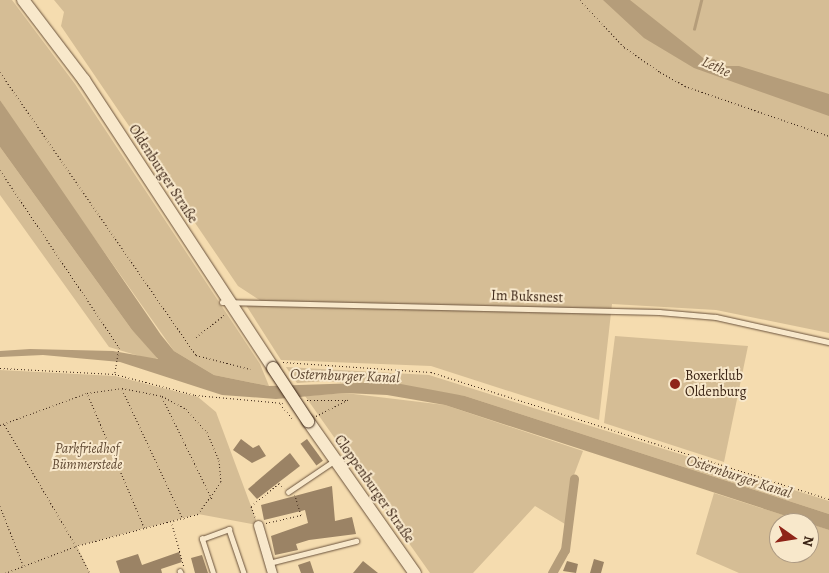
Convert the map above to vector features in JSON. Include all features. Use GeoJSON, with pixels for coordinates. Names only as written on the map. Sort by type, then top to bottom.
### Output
{"type":"FeatureCollection","features":[{"type":"Feature","properties":{"kind":"main road","name":"Oldenburger Straße"},"geometry":{"type":"LineString","coordinates":[[22,0],[84,80],[226,304],[276,365],[295,402]]}},
{"type":"Feature","properties":{"kind":"main road","name":"Cloppenburger Straße"},"geometry":{"type":"LineString","coordinates":[[295,402],[334,460],[416,573]]}},
{"type":"Feature","properties":{"kind":"street"},"geometry":{"type":"LineString","coordinates":[[258,525],[272,573]]}},
{"type":"Feature","properties":{"kind":"lane","name":"Im Buksnest"},"geometry":{"type":"LineString","coordinates":[[226,304],[659,312],[716,317],[829,342]]}},
{"type":"Feature","properties":{"kind":"lane"},"geometry":{"type":"LineString","coordinates":[[288,492],[334,460]]}},
{"type":"Feature","properties":{"kind":"lane"},"geometry":{"type":"LineString","coordinates":[[213,573],[202,539],[229,529],[244,573]]}},
{"type":"Feature","properties":{"kind":"lane"},"geometry":{"type":"LineString","coordinates":[[269,563],[356,541]]}},
{"type":"Feature","properties":{"kind":"path"},"geometry":{"type":"LineString","coordinates":[[580,0],[624,47],[660,72],[685,86],[829,136]]}},
{"type":"Feature","properties":{"kind":"path"},"geometry":{"type":"LineString","coordinates":[[0,72],[196,355],[250,370]]}},
{"type":"Feature","properties":{"kind":"path"},"geometry":{"type":"LineString","coordinates":[[0,170],[119,347],[115,374]]}},
{"type":"Feature","properties":{"kind":"path"},"geometry":{"type":"LineString","coordinates":[[196,337],[226,304]]}},
{"type":"Feature","properties":{"kind":"path"},"geometry":{"type":"LineString","coordinates":[[276,365],[431,372],[829,498]]}},
{"type":"Feature","properties":{"kind":"path"},"geometry":{"type":"LineString","coordinates":[[0,368],[115,374],[195,395],[279,404],[349,397],[307,420],[279,404]]}},
{"type":"Feature","properties":{"kind":"path"},"geometry":{"type":"LineString","coordinates":[[122,388],[183,519]]}},
{"type":"Feature","properties":{"kind":"path"},"geometry":{"type":"LineString","coordinates":[[0,425],[87,394],[122,388],[162,396],[186,409],[207,432],[219,460],[221,482],[212,500],[183,519],[146,530],[76,546],[5,573]]}},
{"type":"Feature","properties":{"kind":"path"},"geometry":{"type":"LineString","coordinates":[[87,394],[146,530]]}},
{"type":"Feature","properties":{"kind":"path"},"geometry":{"type":"LineString","coordinates":[[162,396],[212,500]]}},
{"type":"Feature","properties":{"kind":"path"},"geometry":{"type":"LineString","coordinates":[[4,424],[90,573]]}},
{"type":"Feature","properties":{"kind":"path"},"geometry":{"type":"LineString","coordinates":[[288,492],[279,482],[251,506],[258,525],[301,515],[294,488]]}},
{"type":"Feature","properties":{"kind":"path"},"geometry":{"type":"LineString","coordinates":[[0,506],[23,566]]}},
{"type":"Feature","properties":{"kind":"path"},"geometry":{"type":"LineString","coordinates":[[172,523],[186,565],[181,572]]}},
{"type":"Feature","properties":{"kind":"green space"},"geometry":{"type":"Polygon","coordinates":[[[0,0],[12,0],[75,84],[260,364],[269,386],[214,375],[174,351],[28,144],[0,100],[0,0]]]}},
{"type":"Feature","properties":{"kind":"green space"},"geometry":{"type":"Polygon","coordinates":[[[54,0],[829,0],[829,333],[716,310],[612,304],[599,420],[431,366],[281,360],[244,302],[261,301],[238,286],[61,26],[64,12],[54,0]]]}},
{"type":"Feature","properties":{"kind":"green space"},"geometry":{"type":"Polygon","coordinates":[[[0,147],[132,330],[157,357],[156,361],[109,347],[0,195],[0,147]]]}},
{"type":"Feature","properties":{"kind":"green space","name":"Boxerklub Oldenburg"},"geometry":{"type":"Polygon","coordinates":[[[615,336],[748,346],[724,462],[604,423],[615,336]]]}},
{"type":"Feature","properties":{"kind":"green space"},"geometry":{"type":"Polygon","coordinates":[[[286,367],[429,375],[829,501],[829,514],[465,396],[327,381],[297,383],[286,367]]]}},
{"type":"Feature","properties":{"kind":"green space","name":"Parkfriedhof Bümmerstede"},"geometry":{"type":"Polygon","coordinates":[[[0,370],[115,376],[198,397],[216,412],[258,525],[198,514],[77,546],[90,573],[0,573],[0,370]]]}},
{"type":"Feature","properties":{"kind":"green space"},"geometry":{"type":"Polygon","coordinates":[[[345,393],[445,405],[583,451],[571,483],[565,524],[535,506],[473,573],[430,573],[305,396],[345,393]]]}},
{"type":"Feature","properties":{"kind":"green space"},"geometry":{"type":"Polygon","coordinates":[[[714,493],[777,513],[769,513],[769,563],[819,563],[819,526],[829,530],[829,573],[739,573],[696,554],[714,493]]]}},
{"type":"Feature","properties":{"kind":"water","name":"Lethe"},"geometry":{"type":"Polygon","coordinates":[[[603,0],[630,0],[707,61],[714,59],[724,66],[739,66],[829,94],[829,116],[694,68],[644,38],[603,0]]]}},
{"type":"Feature","properties":{"kind":"water"},"geometry":{"type":"Polygon","coordinates":[[[0,100],[161,335],[174,351],[214,375],[269,386],[390,382],[465,396],[829,514],[829,530],[819,527],[819,513],[777,513],[445,405],[387,395],[345,393],[276,399],[222,395],[120,362],[43,355],[0,357],[0,351],[30,349],[113,351],[158,359],[132,330],[0,147],[0,100]]]}},
{"type":"Feature","properties":{"kind":"building"},"geometry":{"type":"Polygon","coordinates":[[[241,439],[253,448],[259,445],[266,456],[252,463],[233,450],[241,439]]]}},
{"type":"Feature","properties":{"kind":"building"},"geometry":{"type":"Polygon","coordinates":[[[307,439],[323,461],[316,466],[301,444],[307,439]]]}},
{"type":"Feature","properties":{"kind":"building"},"geometry":{"type":"Polygon","coordinates":[[[290,453],[300,466],[257,499],[248,489],[290,453]]]}},
{"type":"Feature","properties":{"kind":"building"},"geometry":{"type":"Polygon","coordinates":[[[332,486],[335,521],[352,517],[356,534],[309,540],[296,544],[298,550],[275,555],[271,536],[308,523],[305,510],[264,520],[261,505],[332,486]]]}},
{"type":"Feature","properties":{"kind":"building"},"geometry":{"type":"Polygon","coordinates":[[[179,552],[182,562],[161,569],[162,573],[120,573],[116,561],[138,554],[142,565],[179,552]]]}},
{"type":"Feature","properties":{"kind":"building"},"geometry":{"type":"Polygon","coordinates":[[[202,555],[208,573],[195,573],[191,558],[202,555]]]}},
{"type":"Feature","properties":{"kind":"building"},"geometry":{"type":"Polygon","coordinates":[[[594,559],[604,562],[601,573],[590,573],[594,559]]]}},
{"type":"Feature","properties":{"kind":"building"},"geometry":{"type":"Polygon","coordinates":[[[310,561],[314,573],[301,573],[298,565],[310,561]]]}},
{"type":"Feature","properties":{"kind":"building"},"geometry":{"type":"Polygon","coordinates":[[[363,561],[378,573],[353,573],[363,561]]]}},
{"type":"Feature","properties":{"kind":"building"},"geometry":{"type":"Polygon","coordinates":[[[567,561],[578,564],[576,573],[563,571],[567,561]]]}},
{"type":"Feature","properties":{"kind":"waterway"},"geometry":{"type":"LineString","coordinates":[[694,29],[701,0]]}},
{"type":"Feature","properties":{"kind":"waterway"},"geometry":{"type":"LineString","coordinates":[[552,573],[565,550],[574,479]]}},
{"type":"Feature","properties":{"kind":"place","name":"Boxerklub Oldenburg"},"geometry":{"type":"Point","coordinates":[675,384]}},
{"type":"Feature","properties":{"kind":"water label","name":"Osternburger Kanal"},"geometry":{"type":"Point","coordinates":[345,376]}},
{"type":"Feature","properties":{"kind":"water label","name":"Osternburger Kanal"},"geometry":{"type":"Point","coordinates":[739,477]}}]}
